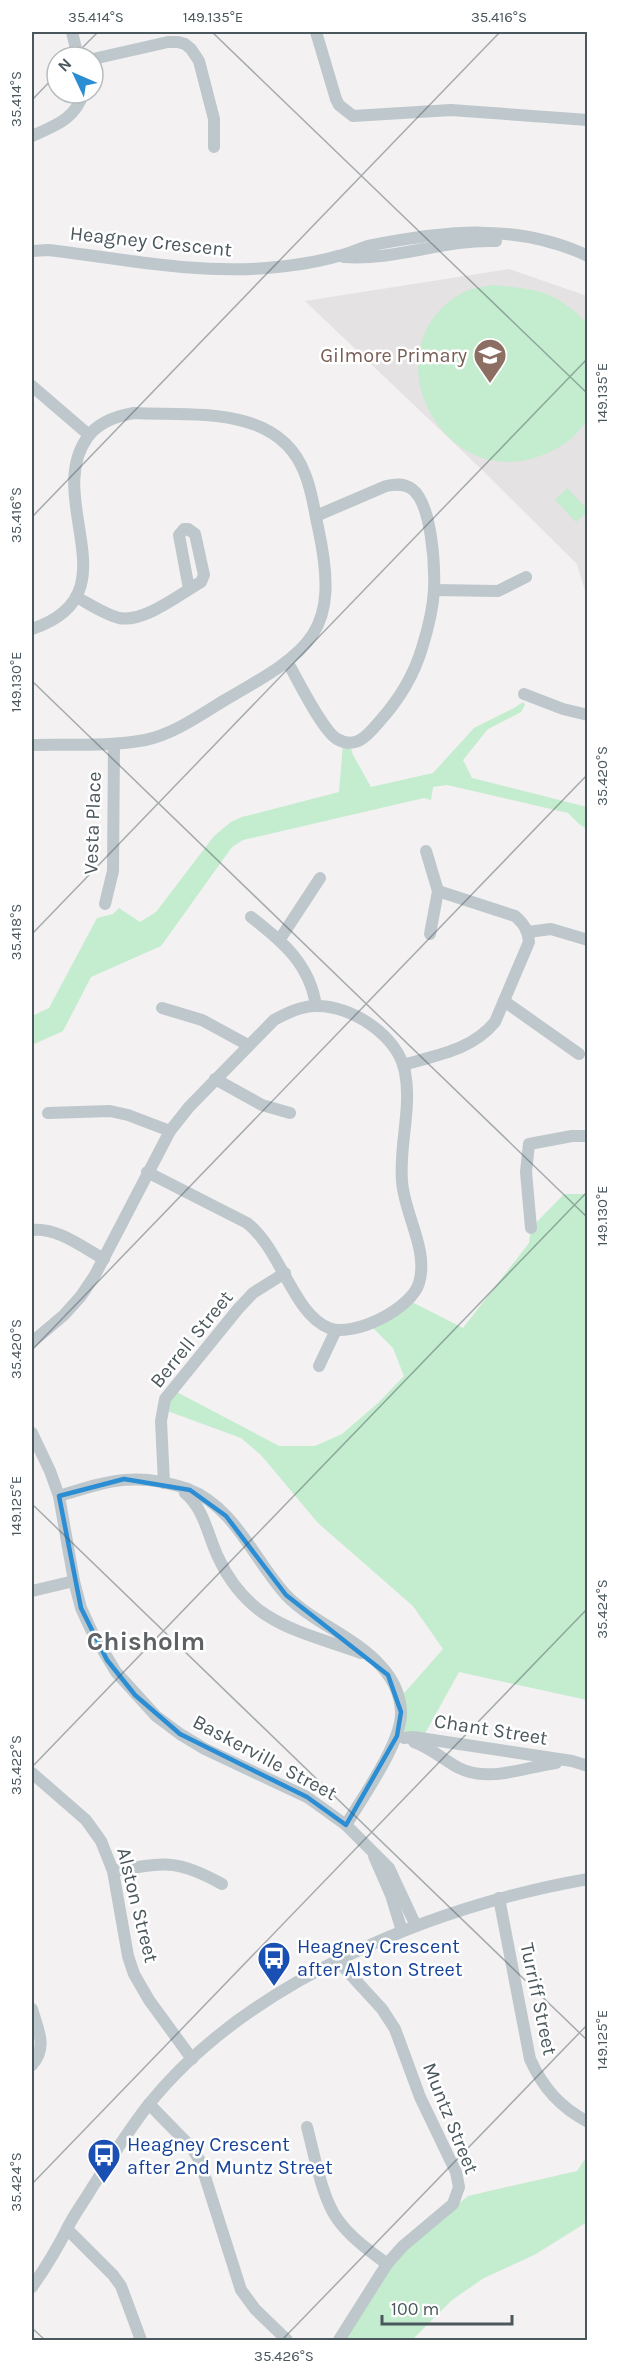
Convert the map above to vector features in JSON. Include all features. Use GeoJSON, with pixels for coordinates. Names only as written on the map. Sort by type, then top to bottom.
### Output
{"type":"FeatureCollection","features":[{"type":"Feature","properties":{"kind":"street"},"geometry":{"type":"LineString","coordinates":[[316,32],[336,99],[346,113],[353,116],[451,110],[588,120]]}},
{"type":"Feature","properties":{"kind":"street"},"geometry":{"type":"LineString","coordinates":[[105,57],[168,42],[185,44],[196,54],[199,61],[214,118],[214,147]]}},
{"type":"Feature","properties":{"kind":"street"},"geometry":{"type":"LineString","coordinates":[[32,136],[70,117],[79,105]]}},
{"type":"Feature","properties":{"kind":"street","name":"Heagney Crescent"},"geometry":{"type":"LineString","coordinates":[[32,251],[48,250],[181,268],[223,270],[265,268],[337,257],[366,247],[438,234],[556,243],[588,255]]}},
{"type":"Feature","properties":{"kind":"street","name":"Heagney Crescent"},"geometry":{"type":"LineString","coordinates":[[511,238],[588,264]]}},
{"type":"Feature","properties":{"kind":"street"},"geometry":{"type":"LineString","coordinates":[[32,386],[89,435]]}},
{"type":"Feature","properties":{"kind":"street"},"geometry":{"type":"LineString","coordinates":[[32,629],[47,624],[61,615],[76,597],[81,584],[84,564],[74,478],[75,462],[89,435],[106,421],[134,413],[225,417],[249,421],[272,433],[291,451],[305,473],[326,569],[326,600],[313,635],[288,663],[175,729],[146,740],[114,744],[32,745]]}},
{"type":"Feature","properties":{"kind":"street"},"geometry":{"type":"LineString","coordinates":[[288,663],[330,733],[346,742],[358,742],[365,738],[387,714],[410,677],[422,649],[430,620],[434,590],[430,533],[421,501],[411,489],[398,484],[386,486],[316,516]]}},
{"type":"Feature","properties":{"kind":"street"},"geometry":{"type":"LineString","coordinates":[[434,590],[498,591],[526,577]]}},
{"type":"Feature","properties":{"kind":"street"},"geometry":{"type":"LineString","coordinates":[[76,597],[109,614],[132,619],[147,614],[189,589]]}},
{"type":"Feature","properties":{"kind":"street"},"geometry":{"type":"LineString","coordinates":[[524,694],[562,709],[588,715]]}},
{"type":"Feature","properties":{"kind":"street","name":"Vesta Place"},"geometry":{"type":"LineString","coordinates":[[105,904],[113,871],[114,744]]}},
{"type":"Feature","properties":{"kind":"street"},"geometry":{"type":"LineString","coordinates":[[426,851],[438,891],[430,934]]}},
{"type":"Feature","properties":{"kind":"street"},"geometry":{"type":"LineString","coordinates":[[280,939],[320,878]]}},
{"type":"Feature","properties":{"kind":"street"},"geometry":{"type":"LineString","coordinates":[[403,1065],[475,1041],[486,1033],[495,1022],[529,942],[528,932],[523,923],[514,916],[438,891]]}},
{"type":"Feature","properties":{"kind":"street"},"geometry":{"type":"LineString","coordinates":[[251,917],[280,939],[302,966],[311,983],[316,1006]]}},
{"type":"Feature","properties":{"kind":"street"},"geometry":{"type":"LineString","coordinates":[[528,932],[551,929],[588,940]]}},
{"type":"Feature","properties":{"kind":"street"},"geometry":{"type":"LineString","coordinates":[[504,1001],[579,1054]]}},
{"type":"Feature","properties":{"kind":"street"},"geometry":{"type":"LineString","coordinates":[[32,1342],[64,1315],[81,1296],[104,1259],[147,1172],[170,1131],[215,1079],[274,1020],[290,1012],[316,1006],[336,1008],[361,1018],[384,1036],[403,1065],[407,1089],[402,1182],[420,1256],[419,1284],[413,1296],[404,1305],[360,1328],[349,1331],[336,1330],[320,1324],[311,1317],[270,1246],[258,1230],[147,1172]]}},
{"type":"Feature","properties":{"kind":"street"},"geometry":{"type":"LineString","coordinates":[[162,1008],[202,1020],[248,1045]]}},
{"type":"Feature","properties":{"kind":"street"},"geometry":{"type":"LineString","coordinates":[[215,1079],[262,1106],[290,1113]]}},
{"type":"Feature","properties":{"kind":"street"},"geometry":{"type":"LineString","coordinates":[[48,1113],[110,1111],[128,1115],[170,1131]]}},
{"type":"Feature","properties":{"kind":"street"},"geometry":{"type":"LineString","coordinates":[[531,1228],[526,1172],[529,1144],[572,1136],[588,1136]]}},
{"type":"Feature","properties":{"kind":"street"},"geometry":{"type":"LineString","coordinates":[[32,1230],[47,1230],[60,1234],[104,1259]]}},
{"type":"Feature","properties":{"kind":"street","name":"Berrell Street"},"geometry":{"type":"LineString","coordinates":[[168,1484],[161,1421],[165,1399],[253,1293],[285,1273]]}},
{"type":"Feature","properties":{"kind":"street"},"geometry":{"type":"LineString","coordinates":[[319,1366],[336,1330]]}},
{"type":"Feature","properties":{"kind":"street","name":"Baskerville Street"},"geometry":{"type":"LineString","coordinates":[[32,1433],[59,1496],[74,1581],[87,1621],[107,1660],[135,1695],[156,1716],[205,1749],[307,1797],[346,1825],[389,1868],[416,1926]]}},
{"type":"Feature","properties":{"kind":"street"},"geometry":{"type":"LineString","coordinates":[[59,1496],[105,1481],[124,1479],[168,1484],[190,1490],[226,1516],[286,1594],[302,1608],[372,1657],[388,1675],[397,1690],[401,1712],[400,1737],[346,1825]]}},
{"type":"Feature","properties":{"kind":"street"},"geometry":{"type":"LineString","coordinates":[[168,1484],[186,1494],[199,1507],[224,1570],[234,1586],[255,1608],[289,1628],[372,1657]]}},
{"type":"Feature","properties":{"kind":"street"},"geometry":{"type":"LineString","coordinates":[[32,1591],[74,1581]]}},
{"type":"Feature","properties":{"kind":"street","name":"Chant Street"},"geometry":{"type":"LineString","coordinates":[[400,1737],[425,1746],[460,1768],[475,1773],[496,1774],[572,1761]]}},
{"type":"Feature","properties":{"kind":"street","name":"Chant Street"},"geometry":{"type":"LineString","coordinates":[[400,1737],[572,1761],[588,1766]]}},
{"type":"Feature","properties":{"kind":"street","name":"Alston Street"},"geometry":{"type":"LineString","coordinates":[[32,1773],[92,1827],[108,1856],[113,1871],[128,1956],[134,1974],[149,2000],[192,2059]]}},
{"type":"Feature","properties":{"kind":"street","name":"Baskerville Street"},"geometry":{"type":"LineString","coordinates":[[374,1854],[397,1910],[402,1931]]}},
{"type":"Feature","properties":{"kind":"street"},"geometry":{"type":"LineString","coordinates":[[113,1871],[167,1863],[197,1870],[222,1884]]}},
{"type":"Feature","properties":{"kind":"street"},"geometry":{"type":"LineString","coordinates":[[32,2274],[59,2249],[67,2229],[124,2138],[149,2103],[192,2059],[254,2010],[338,1961],[402,1931],[499,1898],[588,1879]]}},
{"type":"Feature","properties":{"kind":"street","name":"Turriff Street"},"geometry":{"type":"LineString","coordinates":[[499,1898],[530,2060],[538,2077],[557,2101],[588,2122]]}},
{"type":"Feature","properties":{"kind":"street","name":"Muntz Street"},"geometry":{"type":"LineString","coordinates":[[338,1961],[382,2008],[395,2029],[420,2097],[459,2182],[458,2196],[453,2204],[403,2246],[387,2264],[339,2340]]}},
{"type":"Feature","properties":{"kind":"street"},"geometry":{"type":"LineString","coordinates":[[32,2009],[42,2042],[38,2058],[32,2065]]}},
{"type":"Feature","properties":{"kind":"street"},"geometry":{"type":"LineString","coordinates":[[149,2103],[192,2148],[200,2161],[241,2290],[255,2309],[287,2340]]}},
{"type":"Feature","properties":{"kind":"street"},"geometry":{"type":"LineString","coordinates":[[307,2127],[329,2205],[336,2219],[353,2237],[387,2264]]}},
{"type":"Feature","properties":{"kind":"street"},"geometry":{"type":"LineString","coordinates":[[67,2229],[122,2286],[141,2340]]}},
{"type":"Feature","properties":{"kind":"street"},"geometry":{"type":"LineString","coordinates":[[32,2287],[45,2262]]}},
{"type":"Feature","properties":{"kind":"highlighted area"},"geometry":{"type":"Polygon","coordinates":[[[124,1479],[190,1490],[226,1516],[286,1595],[388,1675],[401,1712],[397,1736],[346,1825],[307,1797],[180,1734],[135,1695],[107,1660],[81,1608],[59,1496],[124,1479]]]}},
{"type":"Feature","properties":{"kind":"shaded area","name":"Gilmore Primary"},"geometry":{"type":"Polygon","coordinates":[[[509,269],[587,296],[587,598],[577,564],[305,301],[509,269]]]}},
{"type":"Feature","properties":{"kind":"green space"},"geometry":{"type":"Polygon","coordinates":[[[493,285],[522,288],[545,294],[564,304],[587,323],[587,420],[565,443],[537,457],[502,462],[470,453],[445,434],[428,407],[419,377],[421,346],[434,317],[462,293],[493,285]]]}},
{"type":"Feature","properties":{"kind":"green space"},"geometry":{"type":"Polygon","coordinates":[[[567,488],[587,509],[587,512],[576,522],[555,500],[567,488]]]}},
{"type":"Feature","properties":{"kind":"green space"},"geometry":{"type":"Polygon","coordinates":[[[523,702],[525,705],[521,712],[488,729],[463,760],[472,778],[587,807],[587,829],[568,813],[447,785],[433,787],[431,800],[424,798],[243,840],[232,847],[161,946],[91,977],[63,1031],[32,1045],[32,1016],[49,1008],[97,918],[113,914],[119,908],[140,922],[156,912],[214,836],[231,822],[242,817],[339,792],[343,744],[350,745],[371,787],[433,773],[474,728],[523,702]]]}},
{"type":"Feature","properties":{"kind":"green space"},"geometry":{"type":"Polygon","coordinates":[[[564,1194],[587,1194],[587,1700],[459,1672],[422,1739],[397,1736],[399,1699],[443,1649],[413,1606],[318,1523],[261,1455],[241,1438],[162,1409],[171,1389],[279,1446],[315,1446],[342,1434],[378,1403],[404,1376],[393,1348],[369,1324],[408,1300],[463,1328],[529,1243],[531,1228],[564,1194]]]}},
{"type":"Feature","properties":{"kind":"green space"},"geometry":{"type":"Polygon","coordinates":[[[587,2156],[587,2222],[536,2254],[484,2278],[452,2300],[412,2340],[345,2340],[383,2277],[410,2245],[468,2196],[577,2171],[587,2156]]]}},
{"type":"Feature","properties":{"kind":"place","name":"Gilmore Primary"},"geometry":{"type":"Point","coordinates":[490,384]}},
{"type":"Feature","properties":{"kind":"place","name":"Heagney Crescent after Alston Street"},"geometry":{"type":"Point","coordinates":[274,1987]}},
{"type":"Feature","properties":{"kind":"place","name":"Heagney Crescent after 2nd Muntz Street"},"geometry":{"type":"Point","coordinates":[104,2184]}},
{"type":"Feature","properties":{"kind":"district","name":"Chisholm"},"geometry":{"type":"Point","coordinates":[146,1641]}}]}
